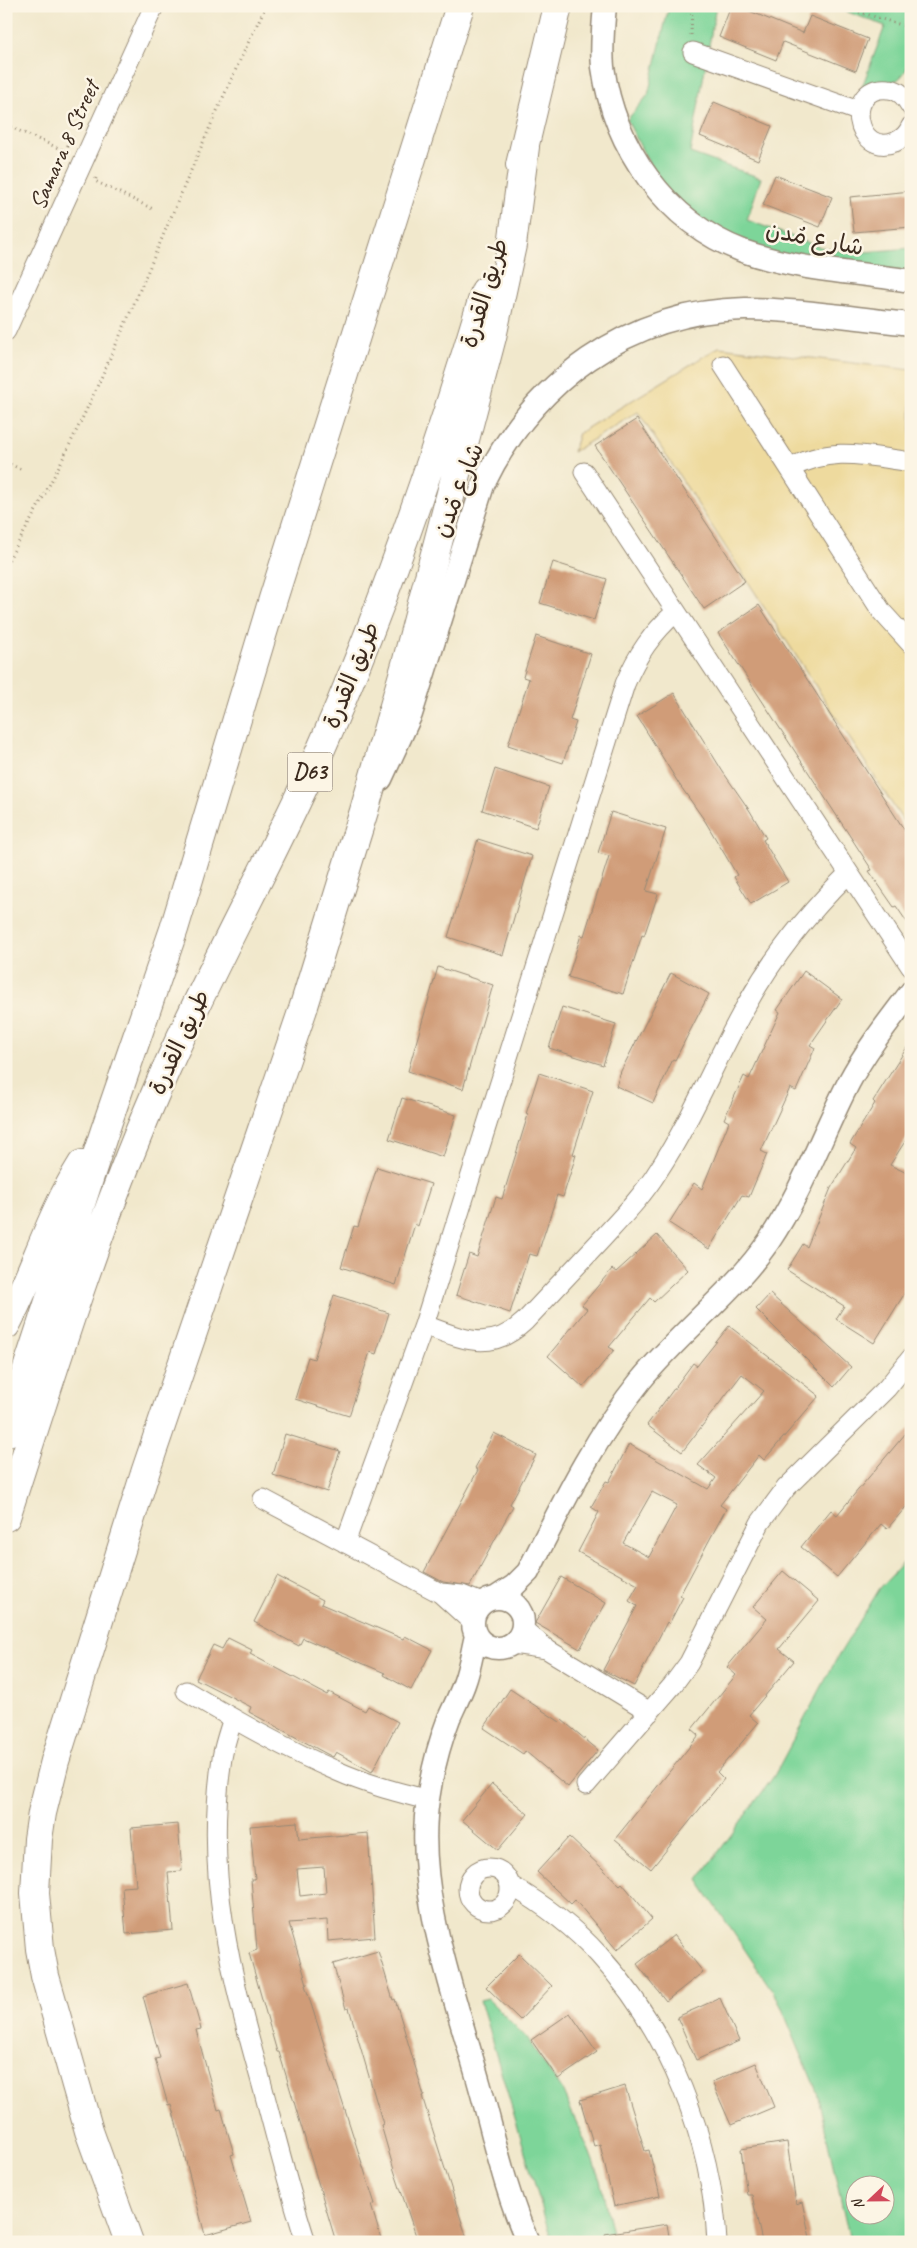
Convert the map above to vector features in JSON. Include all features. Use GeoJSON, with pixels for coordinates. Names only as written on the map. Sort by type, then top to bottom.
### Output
{"type":"FeatureCollection","features":[{"type":"Feature","properties":{"kind":"main road","name":"طريق القدرة"},"geometry":{"type":"LineString","coordinates":[[6,1433],[105,1130],[174,929],[273,599],[460,6]]}},
{"type":"Feature","properties":{"kind":"main road","name":"طريق القدرة"},"geometry":{"type":"LineString","coordinates":[[6,1517],[67,1327],[123,1170],[187,1023],[316,759],[371,627],[467,352],[525,147],[558,6]]}},
{"type":"Feature","properties":{"kind":"main road"},"geometry":{"type":"LineString","coordinates":[[129,2242],[89,2131],[45,1976],[40,1949],[35,1893],[36,1857],[42,1812],[55,1761],[146,1470],[303,1010],[364,810],[411,646],[503,291],[520,196],[525,147]]}},
{"type":"Feature","properties":{"kind":"main road"},"geometry":{"type":"LineString","coordinates":[[6,1325],[20,1297],[58,1205],[72,1179],[105,1130]]}},
{"type":"Feature","properties":{"kind":"street","name":"Samara 8 Street"},"geometry":{"type":"LineString","coordinates":[[6,332],[154,6]]}},
{"type":"Feature","properties":{"kind":"street","name":"شارع مُدن"},"geometry":{"type":"LineString","coordinates":[[605,6],[602,32],[603,66],[610,99],[623,135],[644,173],[671,206],[705,232],[743,251],[784,262],[911,281]]}},
{"type":"Feature","properties":{"kind":"street"},"geometry":{"type":"LineString","coordinates":[[694,52],[858,111]]}},
{"type":"Feature","properties":{"kind":"street"},"geometry":{"type":"LineString","coordinates":[[911,107],[904,87],[878,90],[865,98],[858,111],[858,122],[863,132],[871,140],[881,144],[892,143],[902,139],[911,126]]}},
{"type":"Feature","properties":{"kind":"street","name":"شارع مُدن"},"geometry":{"type":"LineString","coordinates":[[364,810],[390,764],[411,714],[483,485],[510,436],[551,388],[588,359],[629,336],[697,314],[720,311],[768,310],[911,324]]}},
{"type":"Feature","properties":{"kind":"street"},"geometry":{"type":"LineString","coordinates":[[723,365],[882,612],[911,644]]}},
{"type":"Feature","properties":{"kind":"street"},"geometry":{"type":"LineString","coordinates":[[790,469],[812,458],[835,453],[911,462]]}},
{"type":"Feature","properties":{"kind":"street"},"geometry":{"type":"LineString","coordinates":[[584,472],[911,967]]}},
{"type":"Feature","properties":{"kind":"street"},"geometry":{"type":"LineString","coordinates":[[345,1542],[424,1325],[625,684],[645,644],[660,626],[676,612]]}},
{"type":"Feature","properties":{"kind":"street"},"geometry":{"type":"LineString","coordinates":[[424,1325],[479,1342],[496,1340],[513,1333],[526,1321],[633,1206],[658,1172],[680,1135],[746,1005],[767,970],[790,936],[817,904],[849,873]]}},
{"type":"Feature","properties":{"kind":"street"},"geometry":{"type":"LineString","coordinates":[[528,2242],[519,2223],[500,2157],[442,1949],[431,1898],[426,1846],[428,1800],[436,1758],[464,1683],[498,1624],[514,1586],[528,1572],[572,1485],[616,1412],[681,1335],[744,1274],[769,1240],[790,1204],[850,1080],[882,1029],[911,992]]}},
{"type":"Feature","properties":{"kind":"street"},"geometry":{"type":"LineString","coordinates":[[586,1785],[650,1712],[689,1663],[760,1523],[786,1488],[887,1388],[911,1358]]}},
{"type":"Feature","properties":{"kind":"street"},"geometry":{"type":"LineString","coordinates":[[263,1499],[440,1593],[462,1595],[498,1624],[548,1650],[650,1712]]}},
{"type":"Feature","properties":{"kind":"street"},"geometry":{"type":"LineString","coordinates":[[186,1691],[232,1718],[338,1771],[382,1787],[428,1800]]}},
{"type":"Feature","properties":{"kind":"street"},"geometry":{"type":"LineString","coordinates":[[232,1718],[222,1757],[215,1814],[216,1870],[222,1925],[235,1987],[306,2242]]}},
{"type":"Feature","properties":{"kind":"street"},"geometry":{"type":"LineString","coordinates":[[510,1885],[542,1904],[572,1928],[599,1954],[645,2014],[667,2055],[696,2130],[710,2182],[718,2242]]}},
{"type":"Feature","properties":{"kind":"path"},"geometry":{"type":"LineString","coordinates":[[6,564],[77,432],[266,6]]}},
{"type":"Feature","properties":{"kind":"path"},"geometry":{"type":"LineString","coordinates":[[692,6],[690,32],[694,52]]}},
{"type":"Feature","properties":{"kind":"path"},"geometry":{"type":"LineString","coordinates":[[840,6],[911,28]]}},
{"type":"Feature","properties":{"kind":"path"},"geometry":{"type":"LineString","coordinates":[[6,124],[65,151],[82,119],[100,126]]}},
{"type":"Feature","properties":{"kind":"path"},"geometry":{"type":"LineString","coordinates":[[83,163],[98,171],[95,181],[155,210]]}},
{"type":"Feature","properties":{"kind":"path"},"geometry":{"type":"LineString","coordinates":[[6,462],[22,470]]}},
{"type":"Feature","properties":{"kind":"green space"},"geometry":{"type":"Polygon","coordinates":[[[669,6],[716,6],[690,153],[761,178],[747,220],[820,247],[853,253],[911,248],[911,277],[752,254],[668,201],[627,120],[648,95],[669,6]]]}},
{"type":"Feature","properties":{"kind":"green space"},"geometry":{"type":"Polygon","coordinates":[[[832,6],[911,6],[912,46],[908,66],[897,80],[880,85],[862,87],[885,26],[832,6]]]}},
{"type":"Feature","properties":{"kind":"green space"},"geometry":{"type":"Polygon","coordinates":[[[911,1555],[911,2242],[850,2242],[846,2226],[894,2226],[894,2176],[844,2176],[844,2215],[817,2092],[778,1999],[698,1880],[774,1776],[837,1658],[880,1588],[911,1555]]]}},
{"type":"Feature","properties":{"kind":"green space"},"geometry":{"type":"Polygon","coordinates":[[[488,1999],[526,2037],[562,2090],[600,2180],[614,2242],[552,2242],[480,2001],[488,1999]]]}},
{"type":"Feature","properties":{"kind":"sand"},"geometry":{"type":"Polygon","coordinates":[[[719,347],[911,370],[911,833],[638,412],[573,452],[579,433],[719,347]]]}},
{"type":"Feature","properties":{"kind":"building"},"geometry":{"type":"Polygon","coordinates":[[[731,6],[737,6],[803,33],[810,16],[868,39],[856,71],[783,42],[776,60],[719,37],[731,6]]]}},
{"type":"Feature","properties":{"kind":"building"},"geometry":{"type":"Polygon","coordinates":[[[714,102],[772,126],[758,160],[700,136],[714,102]]]}},
{"type":"Feature","properties":{"kind":"building"},"geometry":{"type":"Polygon","coordinates":[[[775,175],[832,197],[820,227],[763,205],[775,175]]]}},
{"type":"Feature","properties":{"kind":"building"},"geometry":{"type":"Polygon","coordinates":[[[911,191],[911,227],[854,232],[850,197],[911,191]]]}},
{"type":"Feature","properties":{"kind":"building"},"geometry":{"type":"Polygon","coordinates":[[[637,419],[745,581],[704,609],[595,446],[637,419]]]}},
{"type":"Feature","properties":{"kind":"building"},"geometry":{"type":"Polygon","coordinates":[[[553,562],[607,579],[594,620],[540,603],[553,562]]]}},
{"type":"Feature","properties":{"kind":"building"},"geometry":{"type":"Polygon","coordinates":[[[759,605],[907,834],[905,835],[911,844],[911,928],[869,871],[872,870],[718,633],[759,605]]]}},
{"type":"Feature","properties":{"kind":"building"},"geometry":{"type":"Polygon","coordinates":[[[536,636],[591,654],[570,720],[576,722],[563,763],[508,745],[529,679],[523,677],[536,636]]]}},
{"type":"Feature","properties":{"kind":"building"},"geometry":{"type":"Polygon","coordinates":[[[674,693],[723,772],[750,811],[766,838],[763,840],[788,882],[751,904],[734,877],[737,875],[705,821],[679,784],[637,716],[674,693]]]}},
{"type":"Feature","properties":{"kind":"building"},"geometry":{"type":"Polygon","coordinates":[[[495,769],[549,787],[536,828],[482,810],[495,769]]]}},
{"type":"Feature","properties":{"kind":"building"},"geometry":{"type":"Polygon","coordinates":[[[611,812],[666,829],[646,891],[658,894],[644,936],[642,935],[623,994],[568,977],[581,935],[584,936],[609,856],[598,853],[611,812]]]}},
{"type":"Feature","properties":{"kind":"building"},"geometry":{"type":"Polygon","coordinates":[[[478,839],[532,856],[503,955],[448,937],[478,839]]]}},
{"type":"Feature","properties":{"kind":"building"},"geometry":{"type":"Polygon","coordinates":[[[438,967],[493,985],[463,1089],[408,1071],[438,967]]]}},
{"type":"Feature","properties":{"kind":"building"},"geometry":{"type":"Polygon","coordinates":[[[804,971],[842,999],[810,1045],[815,1048],[796,1091],[790,1088],[761,1151],[767,1154],[749,1197],[742,1195],[709,1249],[669,1223],[694,1183],[702,1189],[729,1122],[724,1119],[744,1076],[749,1079],[780,1012],[777,1010],[804,971]]]}},
{"type":"Feature","properties":{"kind":"building"},"geometry":{"type":"Polygon","coordinates":[[[671,973],[709,994],[675,1060],[673,1059],[653,1103],[616,1086],[621,1071],[671,973]]]}},
{"type":"Feature","properties":{"kind":"building"},"geometry":{"type":"Polygon","coordinates":[[[562,1007],[616,1024],[603,1065],[549,1048],[562,1007]]]}},
{"type":"Feature","properties":{"kind":"building"},"geometry":{"type":"Polygon","coordinates":[[[911,1041],[911,1132],[890,1165],[911,1175],[911,1283],[874,1343],[836,1319],[844,1306],[787,1270],[803,1244],[807,1247],[831,1188],[856,1148],[850,1144],[875,1103],[873,1101],[911,1041]]]}},
{"type":"Feature","properties":{"kind":"building"},"geometry":{"type":"Polygon","coordinates":[[[539,1073],[593,1091],[573,1154],[576,1155],[563,1197],[557,1195],[537,1256],[529,1254],[510,1313],[456,1295],[469,1254],[477,1257],[496,1197],[502,1199],[539,1073]]]}},
{"type":"Feature","properties":{"kind":"building"},"geometry":{"type":"Polygon","coordinates":[[[402,1098],[456,1115],[443,1157],[389,1139],[402,1098]]]}},
{"type":"Feature","properties":{"kind":"building"},"geometry":{"type":"Polygon","coordinates":[[[377,1167],[431,1184],[418,1226],[415,1224],[396,1285],[341,1267],[354,1226],[358,1227],[377,1167]]]}},
{"type":"Feature","properties":{"kind":"building"},"geometry":{"type":"Polygon","coordinates":[[[657,1235],[688,1270],[654,1302],[650,1298],[609,1347],[614,1350],[583,1387],[548,1356],[587,1309],[582,1305],[612,1269],[616,1272],[657,1235]]]}},
{"type":"Feature","properties":{"kind":"building"},"geometry":{"type":"Polygon","coordinates":[[[770,1294],[851,1367],[834,1387],[756,1309],[770,1294]]]}},
{"type":"Feature","properties":{"kind":"building"},"geometry":{"type":"Polygon","coordinates":[[[334,1295],[389,1313],[376,1354],[370,1352],[349,1416],[295,1399],[308,1357],[314,1359],[334,1295]]]}},
{"type":"Feature","properties":{"kind":"building"},"geometry":{"type":"Polygon","coordinates":[[[729,1326],[819,1396],[764,1460],[759,1455],[720,1505],[726,1509],[680,1595],[683,1597],[669,1624],[667,1622],[634,1686],[603,1670],[637,1606],[629,1601],[638,1585],[578,1552],[599,1512],[591,1507],[606,1481],[609,1482],[629,1444],[708,1489],[716,1478],[698,1465],[764,1391],[742,1374],[682,1452],[647,1425],[693,1363],[697,1366],[729,1326]],[[652,1492],[623,1543],[649,1557],[677,1505],[652,1492]]]}},
{"type":"Feature","properties":{"kind":"building"},"geometry":{"type":"Polygon","coordinates":[[[911,1427],[911,1501],[887,1529],[881,1524],[837,1577],[801,1547],[831,1510],[837,1515],[911,1427]]]}},
{"type":"Feature","properties":{"kind":"building"},"geometry":{"type":"Polygon","coordinates":[[[494,1433],[536,1455],[510,1504],[513,1506],[470,1586],[443,1582],[424,1572],[478,1470],[475,1468],[494,1433]]]}},
{"type":"Feature","properties":{"kind":"building"},"geometry":{"type":"Polygon","coordinates":[[[285,1434],[340,1451],[327,1492],[273,1475],[285,1434]]]}},
{"type":"Feature","properties":{"kind":"building"},"geometry":{"type":"Polygon","coordinates":[[[783,1571],[819,1601],[779,1649],[794,1661],[749,1715],[758,1723],[717,1772],[724,1779],[651,1869],[615,1839],[699,1735],[692,1729],[736,1675],[727,1667],[767,1619],[753,1607],[783,1571]]]}},
{"type":"Feature","properties":{"kind":"building"},"geometry":{"type":"Polygon","coordinates":[[[277,1576],[323,1600],[321,1604],[403,1639],[405,1636],[432,1650],[411,1690],[384,1675],[385,1673],[303,1638],[299,1646],[254,1622],[277,1576]]]}},
{"type":"Feature","properties":{"kind":"building"},"geometry":{"type":"Polygon","coordinates":[[[561,1577],[606,1603],[580,1649],[535,1623],[561,1577]]]}},
{"type":"Feature","properties":{"kind":"building"},"geometry":{"type":"Polygon","coordinates":[[[228,1638],[252,1650],[250,1654],[327,1695],[329,1692],[365,1711],[368,1706],[398,1722],[372,1772],[336,1752],[333,1757],[327,1754],[249,1712],[251,1707],[196,1679],[213,1645],[222,1649],[228,1638]]]}},
{"type":"Feature","properties":{"kind":"building"},"geometry":{"type":"Polygon","coordinates":[[[510,1689],[560,1722],[562,1720],[598,1750],[568,1787],[525,1751],[523,1754],[484,1728],[510,1689]]]}},
{"type":"Feature","properties":{"kind":"building"},"geometry":{"type":"Polygon","coordinates":[[[492,1784],[528,1814],[498,1850],[462,1820],[492,1784]]]}},
{"type":"Feature","properties":{"kind":"building"},"geometry":{"type":"Polygon","coordinates":[[[297,1822],[299,1839],[368,1833],[375,1937],[328,1941],[327,1920],[289,1923],[307,1984],[305,1985],[375,2204],[371,2205],[382,2242],[336,2242],[279,2052],[277,2052],[249,1953],[257,1950],[251,1879],[255,1879],[250,1826],[297,1822]],[[324,1867],[297,1869],[300,1896],[326,1893],[324,1867]]]}},
{"type":"Feature","properties":{"kind":"building"},"geometry":{"type":"Polygon","coordinates":[[[178,1824],[182,1871],[168,1872],[173,1930],[126,1934],[122,1887],[136,1886],[131,1828],[178,1824]]]}},
{"type":"Feature","properties":{"kind":"building"},"geometry":{"type":"Polygon","coordinates":[[[569,1837],[620,1885],[622,1883],[652,1919],[617,1950],[575,1900],[571,1904],[537,1872],[569,1837]]]}},
{"type":"Feature","properties":{"kind":"building"},"geometry":{"type":"Polygon","coordinates":[[[674,1935],[703,1972],[666,2001],[637,1964],[674,1935]]]}},
{"type":"Feature","properties":{"kind":"building"},"geometry":{"type":"Polygon","coordinates":[[[378,1951],[393,2000],[395,1999],[424,2096],[422,2096],[468,2242],[418,2242],[394,2170],[381,2125],[383,2124],[349,2008],[346,2009],[333,1964],[378,1951]]]}},
{"type":"Feature","properties":{"kind":"building"},"geometry":{"type":"Polygon","coordinates":[[[519,1954],[552,1986],[520,2020],[486,1987],[519,1954]]]}},
{"type":"Feature","properties":{"kind":"building"},"geometry":{"type":"Polygon","coordinates":[[[188,1983],[201,2029],[196,2030],[218,2110],[221,2109],[234,2154],[231,2155],[251,2222],[205,2235],[171,2104],[168,2105],[155,2059],[160,2058],[143,1996],[188,1983]]]}},
{"type":"Feature","properties":{"kind":"building"},"geometry":{"type":"Polygon","coordinates":[[[720,1998],[739,2041],[696,2060],[677,2017],[720,1998]]]}},
{"type":"Feature","properties":{"kind":"building"},"geometry":{"type":"Polygon","coordinates":[[[570,2013],[597,2052],[558,2079],[531,2040],[570,2013]]]}},
{"type":"Feature","properties":{"kind":"building"},"geometry":{"type":"Polygon","coordinates":[[[756,2063],[774,2107],[731,2125],[712,2082],[756,2063]]]}},
{"type":"Feature","properties":{"kind":"building"},"geometry":{"type":"Polygon","coordinates":[[[625,2086],[645,2151],[649,2150],[660,2196],[614,2206],[600,2144],[594,2146],[580,2100],[625,2086]]]}},
{"type":"Feature","properties":{"kind":"building"},"geometry":{"type":"Polygon","coordinates":[[[787,2142],[796,2204],[802,2202],[811,2242],[762,2242],[752,2195],[747,2195],[741,2149],[787,2142]]]}},
{"type":"Feature","properties":{"kind":"building"},"geometry":{"type":"Polygon","coordinates":[[[667,2224],[670,2242],[606,2242],[605,2234],[667,2224]]]}}]}
